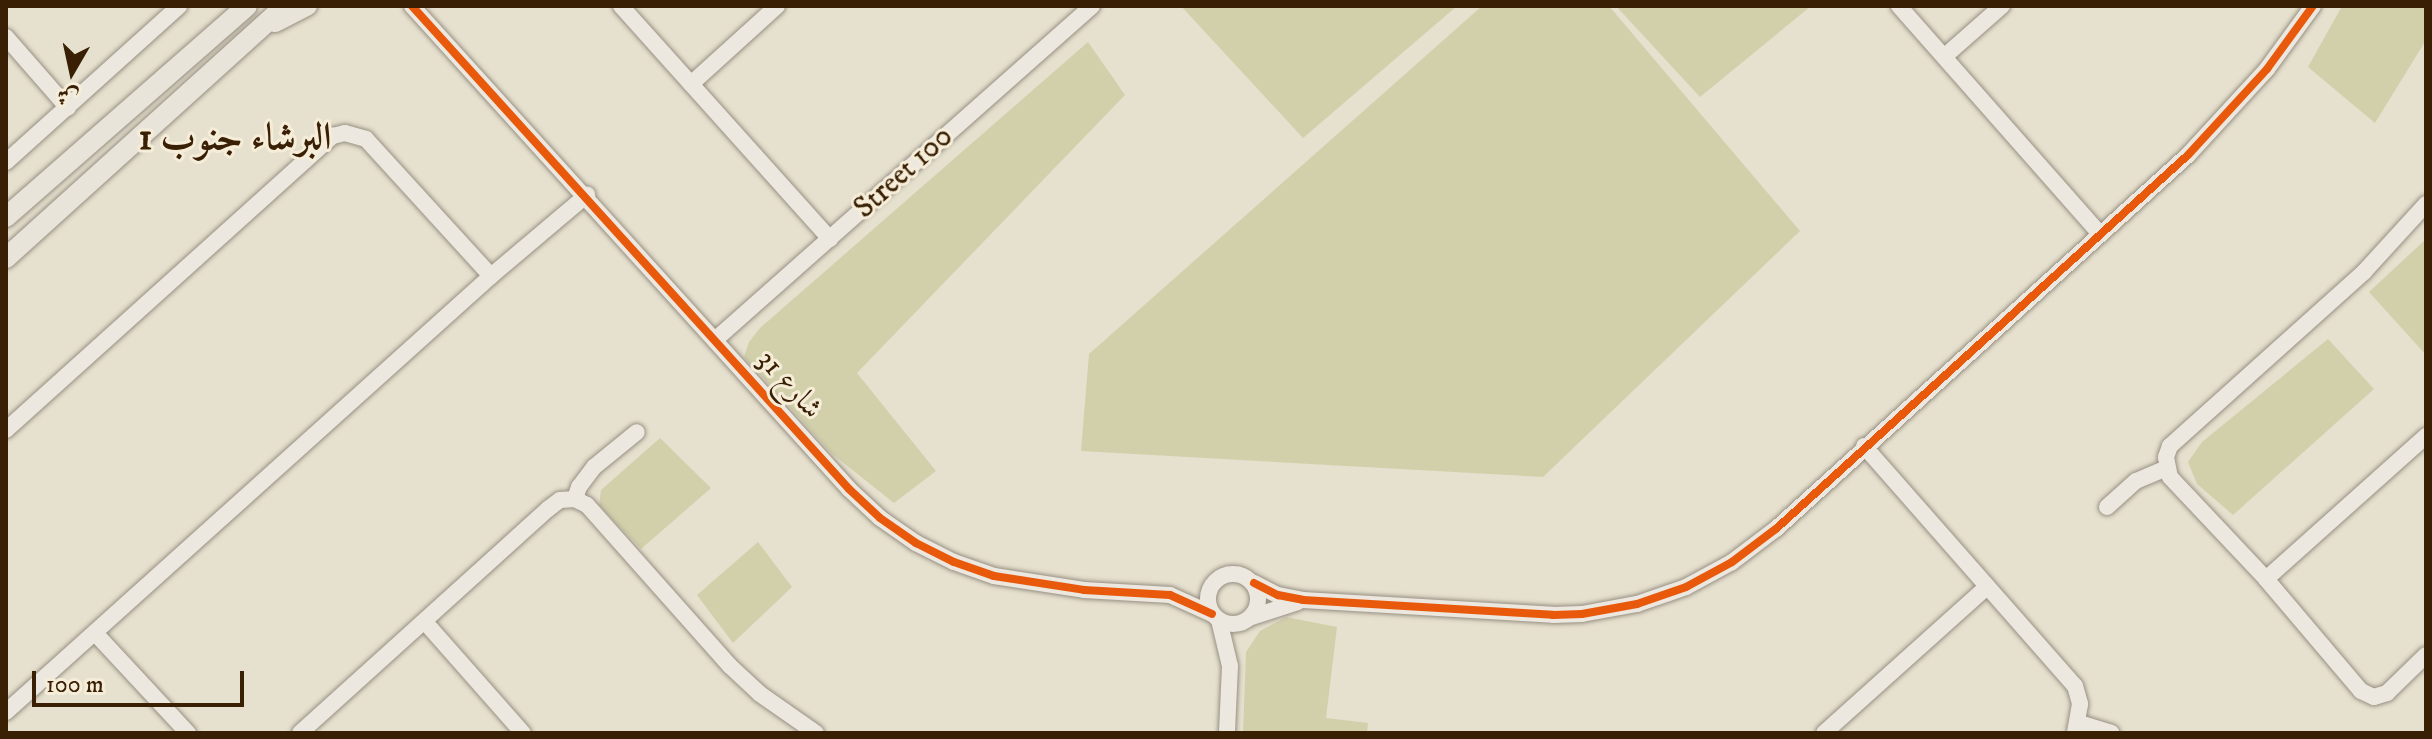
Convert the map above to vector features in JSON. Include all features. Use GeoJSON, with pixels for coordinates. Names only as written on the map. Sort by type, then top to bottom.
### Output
{"type":"FeatureCollection","features":[{"type":"Feature","properties":{"kind":"main road"},"geometry":{"type":"LineString","coordinates":[[6,217],[247,6]]}},
{"type":"Feature","properties":{"kind":"main road"},"geometry":{"type":"LineString","coordinates":[[6,258],[285,6]]}},
{"type":"Feature","properties":{"kind":"main road"},"geometry":{"type":"LineString","coordinates":[[265,27],[307,6]]}},
{"type":"Feature","properties":{"kind":"street"},"geometry":{"type":"LineString","coordinates":[[6,162],[179,6]]}},
{"type":"Feature","properties":{"kind":"street","name":"شارع 31"},"geometry":{"type":"LineString","coordinates":[[412,6],[424,13],[849,489],[880,518],[916,543],[954,562],[994,576],[1084,590],[1170,595],[1214,580]]}},
{"type":"Feature","properties":{"kind":"street"},"geometry":{"type":"LineString","coordinates":[[621,6],[830,239]]}},
{"type":"Feature","properties":{"kind":"street"},"geometry":{"type":"LineString","coordinates":[[691,84],[777,6]]}},
{"type":"Feature","properties":{"kind":"street","name":"Street 100"},"geometry":{"type":"LineString","coordinates":[[716,339],[1092,6]]}},
{"type":"Feature","properties":{"kind":"street"},"geometry":{"type":"LineString","coordinates":[[1899,6],[2100,234]]}},
{"type":"Feature","properties":{"kind":"street"},"geometry":{"type":"LineString","coordinates":[[1945,56],[2002,6]]}},
{"type":"Feature","properties":{"kind":"street"},"geometry":{"type":"LineString","coordinates":[[1230,666],[1216,617],[1207,599],[1214,580],[1233,574],[1278,595],[1303,600],[1553,615],[1582,614],[1637,604],[1686,587],[1732,562],[1777,528],[2229,113],[2313,6]]}},
{"type":"Feature","properties":{"kind":"street"},"geometry":{"type":"LineString","coordinates":[[6,37],[68,108]]}},
{"type":"Feature","properties":{"kind":"street"},"geometry":{"type":"LineString","coordinates":[[6,430],[333,136],[356,134],[366,139],[491,276]]}},
{"type":"Feature","properties":{"kind":"street"},"geometry":{"type":"LineString","coordinates":[[6,712],[491,276],[587,195]]}},
{"type":"Feature","properties":{"kind":"street"},"geometry":{"type":"LineString","coordinates":[[2166,468],[2170,446],[2364,272],[2426,204]]}},
{"type":"Feature","properties":{"kind":"street"},"geometry":{"type":"LineString","coordinates":[[575,499],[579,487],[594,467],[637,432]]}},
{"type":"Feature","properties":{"kind":"street"},"geometry":{"type":"LineString","coordinates":[[2266,579],[2426,436]]}},
{"type":"Feature","properties":{"kind":"street"},"geometry":{"type":"LineString","coordinates":[[1864,446],[2075,686],[2080,704],[2077,728],[2111,733]]}},
{"type":"Feature","properties":{"kind":"street"},"geometry":{"type":"LineString","coordinates":[[2107,507],[2136,481],[2166,468]]}},
{"type":"Feature","properties":{"kind":"street"},"geometry":{"type":"LineString","coordinates":[[2166,468],[2361,691],[2374,697],[2387,693],[2426,655]]}},
{"type":"Feature","properties":{"kind":"street"},"geometry":{"type":"LineString","coordinates":[[300,733],[548,509],[560,500],[575,499],[587,505],[730,666],[791,726],[816,733]]}},
{"type":"Feature","properties":{"kind":"street"},"geometry":{"type":"LineString","coordinates":[[1227,733],[1230,666],[1248,619],[1259,601],[1254,583]]}},
{"type":"Feature","properties":{"kind":"street"},"geometry":{"type":"LineString","coordinates":[[1824,733],[1987,587]]}},
{"type":"Feature","properties":{"kind":"street","name":"شارع 31"},"geometry":{"type":"LineString","coordinates":[[1170,595],[1216,617]]}},
{"type":"Feature","properties":{"kind":"street"},"geometry":{"type":"LineString","coordinates":[[1216,617],[1227,624],[1303,600]]}},
{"type":"Feature","properties":{"kind":"street"},"geometry":{"type":"LineString","coordinates":[[425,622],[523,733]]}},
{"type":"Feature","properties":{"kind":"street"},"geometry":{"type":"LineString","coordinates":[[95,633],[188,733]]}},
{"type":"Feature","properties":{"kind":"shaded area"},"geometry":{"type":"Polygon","coordinates":[[[1181,6],[1457,6],[1303,138],[1181,6]]]}},
{"type":"Feature","properties":{"kind":"shaded area"},"geometry":{"type":"Polygon","coordinates":[[[1482,6],[1609,6],[1800,231],[1543,477],[1081,451],[1089,354],[1482,6]]]}},
{"type":"Feature","properties":{"kind":"shaded area"},"geometry":{"type":"Polygon","coordinates":[[[1616,6],[1811,6],[1700,97],[1616,6]]]}},
{"type":"Feature","properties":{"kind":"shaded area"},"geometry":{"type":"Polygon","coordinates":[[[2342,6],[2426,6],[2426,40],[2375,123],[2308,67],[2342,6]]]}},
{"type":"Feature","properties":{"kind":"shaded area"},"geometry":{"type":"Polygon","coordinates":[[[1088,42],[1125,95],[857,373],[936,471],[894,503],[831,453],[744,357],[749,342],[760,328],[1088,42]]]}},
{"type":"Feature","properties":{"kind":"shaded area"},"geometry":{"type":"Polygon","coordinates":[[[2426,239],[2426,355],[2369,292],[2426,239]]]}},
{"type":"Feature","properties":{"kind":"shaded area"},"geometry":{"type":"Polygon","coordinates":[[[2328,339],[2374,389],[2233,515],[2197,484],[2188,462],[2202,442],[2328,339]]]}},
{"type":"Feature","properties":{"kind":"shaded area"},"geometry":{"type":"Polygon","coordinates":[[[660,438],[711,488],[641,549],[599,505],[601,490],[660,438]]]}},
{"type":"Feature","properties":{"kind":"shaded area"},"geometry":{"type":"Polygon","coordinates":[[[758,542],[792,587],[733,643],[697,595],[758,542]]]}},
{"type":"Feature","properties":{"kind":"shaded area"},"geometry":{"type":"Polygon","coordinates":[[[1286,617],[1337,627],[1326,718],[1368,723],[1367,733],[1243,733],[1246,652],[1260,631],[1286,617]]]}},
{"type":"Feature","properties":{"kind":"cycle path"},"geometry":{"type":"LineString","coordinates":[[412,6],[849,489],[880,518],[916,543],[954,562],[994,576],[1084,590],[1170,595],[1212,614]]}},
{"type":"Feature","properties":{"kind":"cycle path"},"geometry":{"type":"LineString","coordinates":[[1254,583],[1278,595],[1303,600],[1553,615],[1582,614],[1637,604],[1686,587],[1732,562],[1777,528],[2188,155],[2267,69],[2313,6]]}},
{"type":"Feature","properties":{"kind":"district","name":"البرشاء جنوب 1"},"geometry":{"type":"Point","coordinates":[235,139]}}]}
